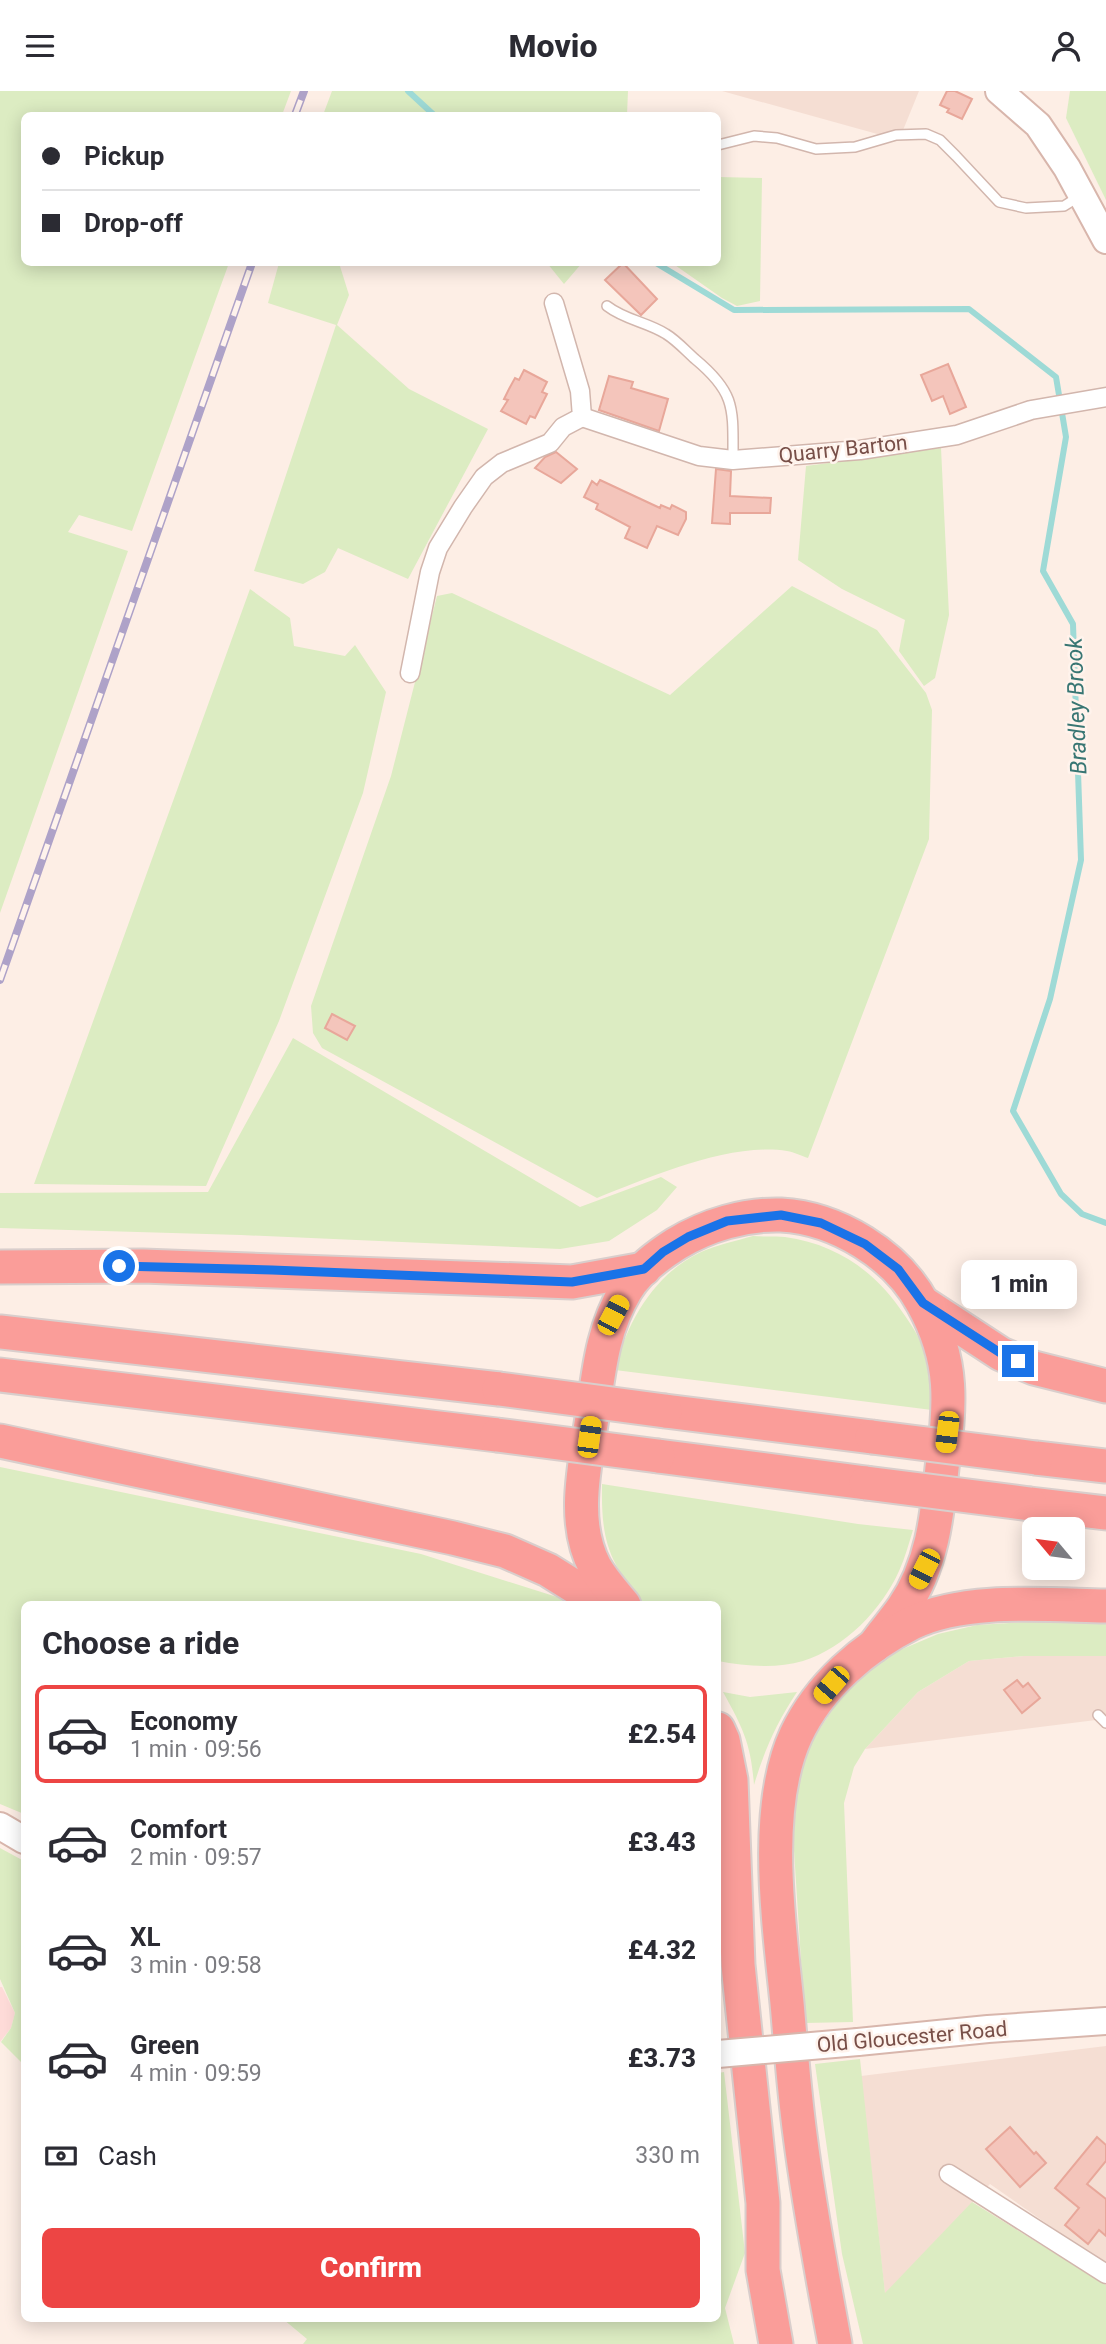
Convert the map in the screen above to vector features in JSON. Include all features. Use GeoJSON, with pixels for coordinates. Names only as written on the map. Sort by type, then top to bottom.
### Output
{"type":"FeatureCollection","features":[{"type":"Feature","properties":{"kind":"highway"},"geometry":{"type":"LineString","coordinates":[[621,1601],[603,1580],[587,1547],[582,1514],[582,1489],[600,1357],[606,1332],[626,1289],[663,1252],[688,1237],[727,1221],[781,1215],[821,1223],[865,1244],[898,1269],[923,1303],[941,1343],[947,1369],[950,1407],[935,1533],[924,1569],[904,1607],[874,1646]]}},
{"type":"Feature","properties":{"kind":"highway"},"geometry":{"type":"LineString","coordinates":[[0,1267],[143,1266],[572,1282],[644,1269]]}},
{"type":"Feature","properties":{"kind":"highway"},"geometry":{"type":"LineString","coordinates":[[923,1303],[1002,1354],[1034,1368],[1106,1386]]}},
{"type":"Feature","properties":{"kind":"highway"},"geometry":{"type":"LineString","coordinates":[[0,1332],[499,1389],[1106,1466]]}},
{"type":"Feature","properties":{"kind":"highway"},"geometry":{"type":"LineString","coordinates":[[0,1375],[1106,1513]]}},
{"type":"Feature","properties":{"kind":"highway"},"geometry":{"type":"LineString","coordinates":[[0,1442],[505,1551],[548,1570],[598,1601]]}},
{"type":"Feature","properties":{"kind":"highway"},"geometry":{"type":"LineString","coordinates":[[835,2344],[820,2267],[800,2134],[783,1968],[776,1824],[782,1777],[796,1736],[826,1690],[843,1670],[874,1646],[914,1622],[980,1606],[1106,1606]]}},
{"type":"Feature","properties":{"kind":"highway"},"geometry":{"type":"LineString","coordinates":[[721,1736],[731,1780],[738,1965],[763,2203],[763,2270],[776,2344]]}},
{"type":"Feature","properties":{"kind":"highway"},"geometry":{"type":"LineString","coordinates":[[763,2203],[779,2268],[793,2344]]}},
{"type":"Feature","properties":{"kind":"main road"},"geometry":{"type":"LineString","coordinates":[[999,91],[1038,125],[1067,168],[1106,240]]}},
{"type":"Feature","properties":{"kind":"main road"},"geometry":{"type":"LineString","coordinates":[[0,1826],[21,1838]]}},
{"type":"Feature","properties":{"kind":"main road","name":"Old Gloucester Road"},"geometry":{"type":"LineString","coordinates":[[721,2054],[1106,2021]]}},
{"type":"Feature","properties":{"kind":"street"},"geometry":{"type":"LineString","coordinates":[[410,673],[430,572],[439,548],[463,507],[484,477],[502,463],[550,443],[562,427],[582,417],[580,391],[554,303]]}},
{"type":"Feature","properties":{"kind":"street","name":"Quarry Barton"},"geometry":{"type":"LineString","coordinates":[[582,417],[699,456],[733,460],[860,450],[957,435],[1031,410],[1099,398]]}},
{"type":"Feature","properties":{"kind":"street"},"geometry":{"type":"LineString","coordinates":[[950,2174],[1106,2274]]}},
{"type":"Feature","properties":{"kind":"lane"},"geometry":{"type":"LineString","coordinates":[[721,144],[754,136],[777,138],[816,149],[855,147],[896,135],[926,134],[940,140],[999,202],[1026,208],[1064,206],[1082,195]]}},
{"type":"Feature","properties":{"kind":"lane"},"geometry":{"type":"LineString","coordinates":[[607,306],[619,316],[666,334],[716,376],[728,396],[733,422],[733,460]]}},
{"type":"Feature","properties":{"kind":"lane"},"geometry":{"type":"LineString","coordinates":[[1098,1715],[1106,1723]]}},
{"type":"Feature","properties":{"kind":"shaded area"},"geometry":{"type":"Polygon","coordinates":[[[722,91],[919,91],[899,140],[722,91]]]}},
{"type":"Feature","properties":{"kind":"shaded area"},"geometry":{"type":"Polygon","coordinates":[[[1024,1656],[1106,1656],[1106,1725],[1096,1720],[865,1749],[918,1692],[969,1661],[1024,1656]]]}},
{"type":"Feature","properties":{"kind":"shaded area"},"geometry":{"type":"Polygon","coordinates":[[[0,1987],[15,2013],[11,2028],[0,2042],[0,1987]]]}},
{"type":"Feature","properties":{"kind":"shaded area"},"geometry":{"type":"Polygon","coordinates":[[[1106,2046],[1106,2265],[990,2184],[885,2294],[861,2076],[1106,2046]]]}},
{"type":"Feature","properties":{"kind":"green space"},"geometry":{"type":"Polygon","coordinates":[[[0,91],[291,91],[283,112],[21,112],[21,266],[228,266],[132,531],[79,515],[68,532],[128,551],[0,913],[0,91]]]}},
{"type":"Feature","properties":{"kind":"green space"},"geometry":{"type":"Polygon","coordinates":[[[332,91],[628,91],[627,112],[324,112],[332,91]]]}},
{"type":"Feature","properties":{"kind":"green space"},"geometry":{"type":"Polygon","coordinates":[[[1070,91],[1106,91],[1106,200],[1066,118],[1070,91]]]}},
{"type":"Feature","properties":{"kind":"green space"},"geometry":{"type":"Polygon","coordinates":[[[721,177],[762,178],[760,301],[737,306],[676,266],[721,266],[721,177]]]}},
{"type":"Feature","properties":{"kind":"green space"},"geometry":{"type":"Polygon","coordinates":[[[278,266],[340,266],[349,295],[337,325],[409,389],[488,429],[408,579],[338,548],[325,572],[303,584],[254,571],[336,325],[268,303],[278,266]]]}},
{"type":"Feature","properties":{"kind":"green space"},"geometry":{"type":"Polygon","coordinates":[[[549,266],[579,266],[564,284],[549,266]]]}},
{"type":"Feature","properties":{"kind":"green space"},"geometry":{"type":"Polygon","coordinates":[[[941,448],[949,615],[935,678],[924,686],[899,651],[905,620],[842,589],[798,560],[806,466],[941,448]]]}},
{"type":"Feature","properties":{"kind":"green space"},"geometry":{"type":"Polygon","coordinates":[[[792,586],[877,630],[926,693],[932,710],[929,839],[808,1158],[787,1151],[764,1150],[716,1156],[597,1198],[322,1048],[313,1033],[311,1006],[391,776],[437,596],[452,593],[670,695],[792,586]]]}},
{"type":"Feature","properties":{"kind":"green space"},"geometry":{"type":"Polygon","coordinates":[[[250,589],[290,618],[294,646],[345,656],[355,645],[386,692],[363,793],[279,1021],[206,1186],[34,1184],[250,589]]]}},
{"type":"Feature","properties":{"kind":"green space"},"geometry":{"type":"Polygon","coordinates":[[[293,1038],[580,1207],[661,1177],[677,1187],[657,1210],[609,1241],[560,1249],[0,1228],[0,1193],[208,1192],[293,1038]]]}},
{"type":"Feature","properties":{"kind":"green space"},"geometry":{"type":"Polygon","coordinates":[[[753,1236],[785,1237],[821,1246],[853,1262],[880,1284],[903,1313],[920,1342],[928,1370],[932,1410],[615,1370],[635,1318],[656,1286],[685,1261],[701,1252],[753,1236]]]}},
{"type":"Feature","properties":{"kind":"green space"},"geometry":{"type":"Polygon","coordinates":[[[0,1467],[421,1554],[562,1601],[21,1601],[21,1813],[0,1804],[0,1467]]]}},
{"type":"Feature","properties":{"kind":"green space"},"geometry":{"type":"Polygon","coordinates":[[[602,1484],[858,1524],[913,1530],[892,1585],[872,1613],[847,1637],[803,1661],[760,1666],[721,1662],[721,1601],[643,1601],[623,1576],[609,1550],[602,1504],[602,1484]]]}},
{"type":"Feature","properties":{"kind":"green space"},"geometry":{"type":"Polygon","coordinates":[[[1106,1622],[1106,1656],[1024,1656],[969,1661],[918,1692],[865,1749],[854,1767],[844,1803],[853,2022],[805,2023],[793,1835],[800,1767],[817,1733],[848,1686],[893,1653],[938,1634],[977,1625],[1106,1622]]]}},
{"type":"Feature","properties":{"kind":"green space"},"geometry":{"type":"Polygon","coordinates":[[[723,1692],[750,1697],[797,1692],[772,1737],[754,1785],[745,1737],[723,1692]]]}},
{"type":"Feature","properties":{"kind":"green space"},"geometry":{"type":"Polygon","coordinates":[[[0,1848],[21,1859],[21,2062],[1,2042],[11,2028],[15,2013],[0,1979],[0,1848]]]}},
{"type":"Feature","properties":{"kind":"green space"},"geometry":{"type":"Polygon","coordinates":[[[860,2059],[885,2293],[972,2202],[1106,2285],[1106,2344],[863,2344],[842,2254],[815,2064],[860,2059]]]}},
{"type":"Feature","properties":{"kind":"green space"},"geometry":{"type":"Polygon","coordinates":[[[721,2072],[724,2072],[745,2253],[725,2308],[734,2344],[303,2344],[307,2339],[287,2322],[721,2322],[721,2072]]]}},
{"type":"Feature","properties":{"kind":"building"},"geometry":{"type":"Polygon","coordinates":[[[947,91],[955,91],[972,99],[962,119],[947,112],[949,109],[940,105],[947,91]]]}},
{"type":"Feature","properties":{"kind":"building"},"geometry":{"type":"Polygon","coordinates":[[[620,266],[626,266],[657,299],[641,315],[605,280],[620,266]]]}},
{"type":"Feature","properties":{"kind":"building"},"geometry":{"type":"Polygon","coordinates":[[[948,364],[966,407],[950,414],[943,396],[932,401],[921,375],[948,364]]]}},
{"type":"Feature","properties":{"kind":"building"},"geometry":{"type":"Polygon","coordinates":[[[524,370],[547,382],[542,392],[547,394],[535,418],[530,416],[526,424],[501,411],[508,400],[504,399],[515,378],[519,380],[524,370]]]}},
{"type":"Feature","properties":{"kind":"building"},"geometry":{"type":"Polygon","coordinates":[[[609,376],[633,382],[631,388],[668,399],[659,431],[599,410],[609,376]]]}},
{"type":"Feature","properties":{"kind":"building"},"geometry":{"type":"Polygon","coordinates":[[[556,452],[577,469],[561,483],[535,468],[545,457],[556,452]]]}},
{"type":"Feature","properties":{"kind":"building"},"geometry":{"type":"Polygon","coordinates":[[[716,469],[731,471],[730,496],[771,498],[770,513],[730,513],[730,524],[712,523],[716,469]]]}},
{"type":"Feature","properties":{"kind":"building"},"geometry":{"type":"Polygon","coordinates":[[[600,480],[660,508],[661,505],[670,509],[672,505],[686,512],[686,519],[678,535],[657,526],[647,548],[625,538],[630,527],[596,509],[598,504],[584,497],[592,481],[597,485],[600,480]]]}},
{"type":"Feature","properties":{"kind":"building"},"geometry":{"type":"Polygon","coordinates":[[[332,1014],[355,1026],[347,1040],[325,1028],[332,1014]]]}},
{"type":"Feature","properties":{"kind":"building"},"geometry":{"type":"Polygon","coordinates":[[[1017,1680],[1023,1687],[1028,1683],[1040,1698],[1022,1713],[1004,1690],[1017,1680]]]}},
{"type":"Feature","properties":{"kind":"building"},"geometry":{"type":"Polygon","coordinates":[[[1010,2127],[1034,2154],[1036,2152],[1046,2163],[1020,2187],[986,2149],[1010,2127]]]}},
{"type":"Feature","properties":{"kind":"building"},"geometry":{"type":"Polygon","coordinates":[[[1097,2137],[1106,2145],[1106,2161],[1087,2184],[1106,2199],[1106,2236],[1099,2230],[1088,2244],[1065,2225],[1079,2208],[1055,2188],[1097,2137]]]}},
{"type":"Feature","properties":{"kind":"waterway","name":"Bradley Brook"},"geometry":{"type":"LineString","coordinates":[[408,91],[431,112]]}},
{"type":"Feature","properties":{"kind":"waterway","name":"Bradley Brook"},"geometry":{"type":"LineString","coordinates":[[661,266],[734,310],[969,309],[1056,377],[1066,437],[1043,571],[1073,624],[1081,860],[1050,999],[1013,1111],[1061,1194],[1082,1214],[1106,1223]]}},
{"type":"Feature","properties":{"kind":"railway"},"geometry":{"type":"LineString","coordinates":[[296,112],[304,91]]}},
{"type":"Feature","properties":{"kind":"railway"},"geometry":{"type":"LineString","coordinates":[[0,980],[251,266]]}},
{"type":"Feature","properties":{"kind":"route"},"geometry":{"type":"LineString","coordinates":[[119,1266],[572,1282],[644,1269],[663,1252],[688,1237],[727,1221],[781,1215],[821,1223],[865,1244],[898,1269],[923,1303],[1002,1354],[1018,1361]]}}]}
